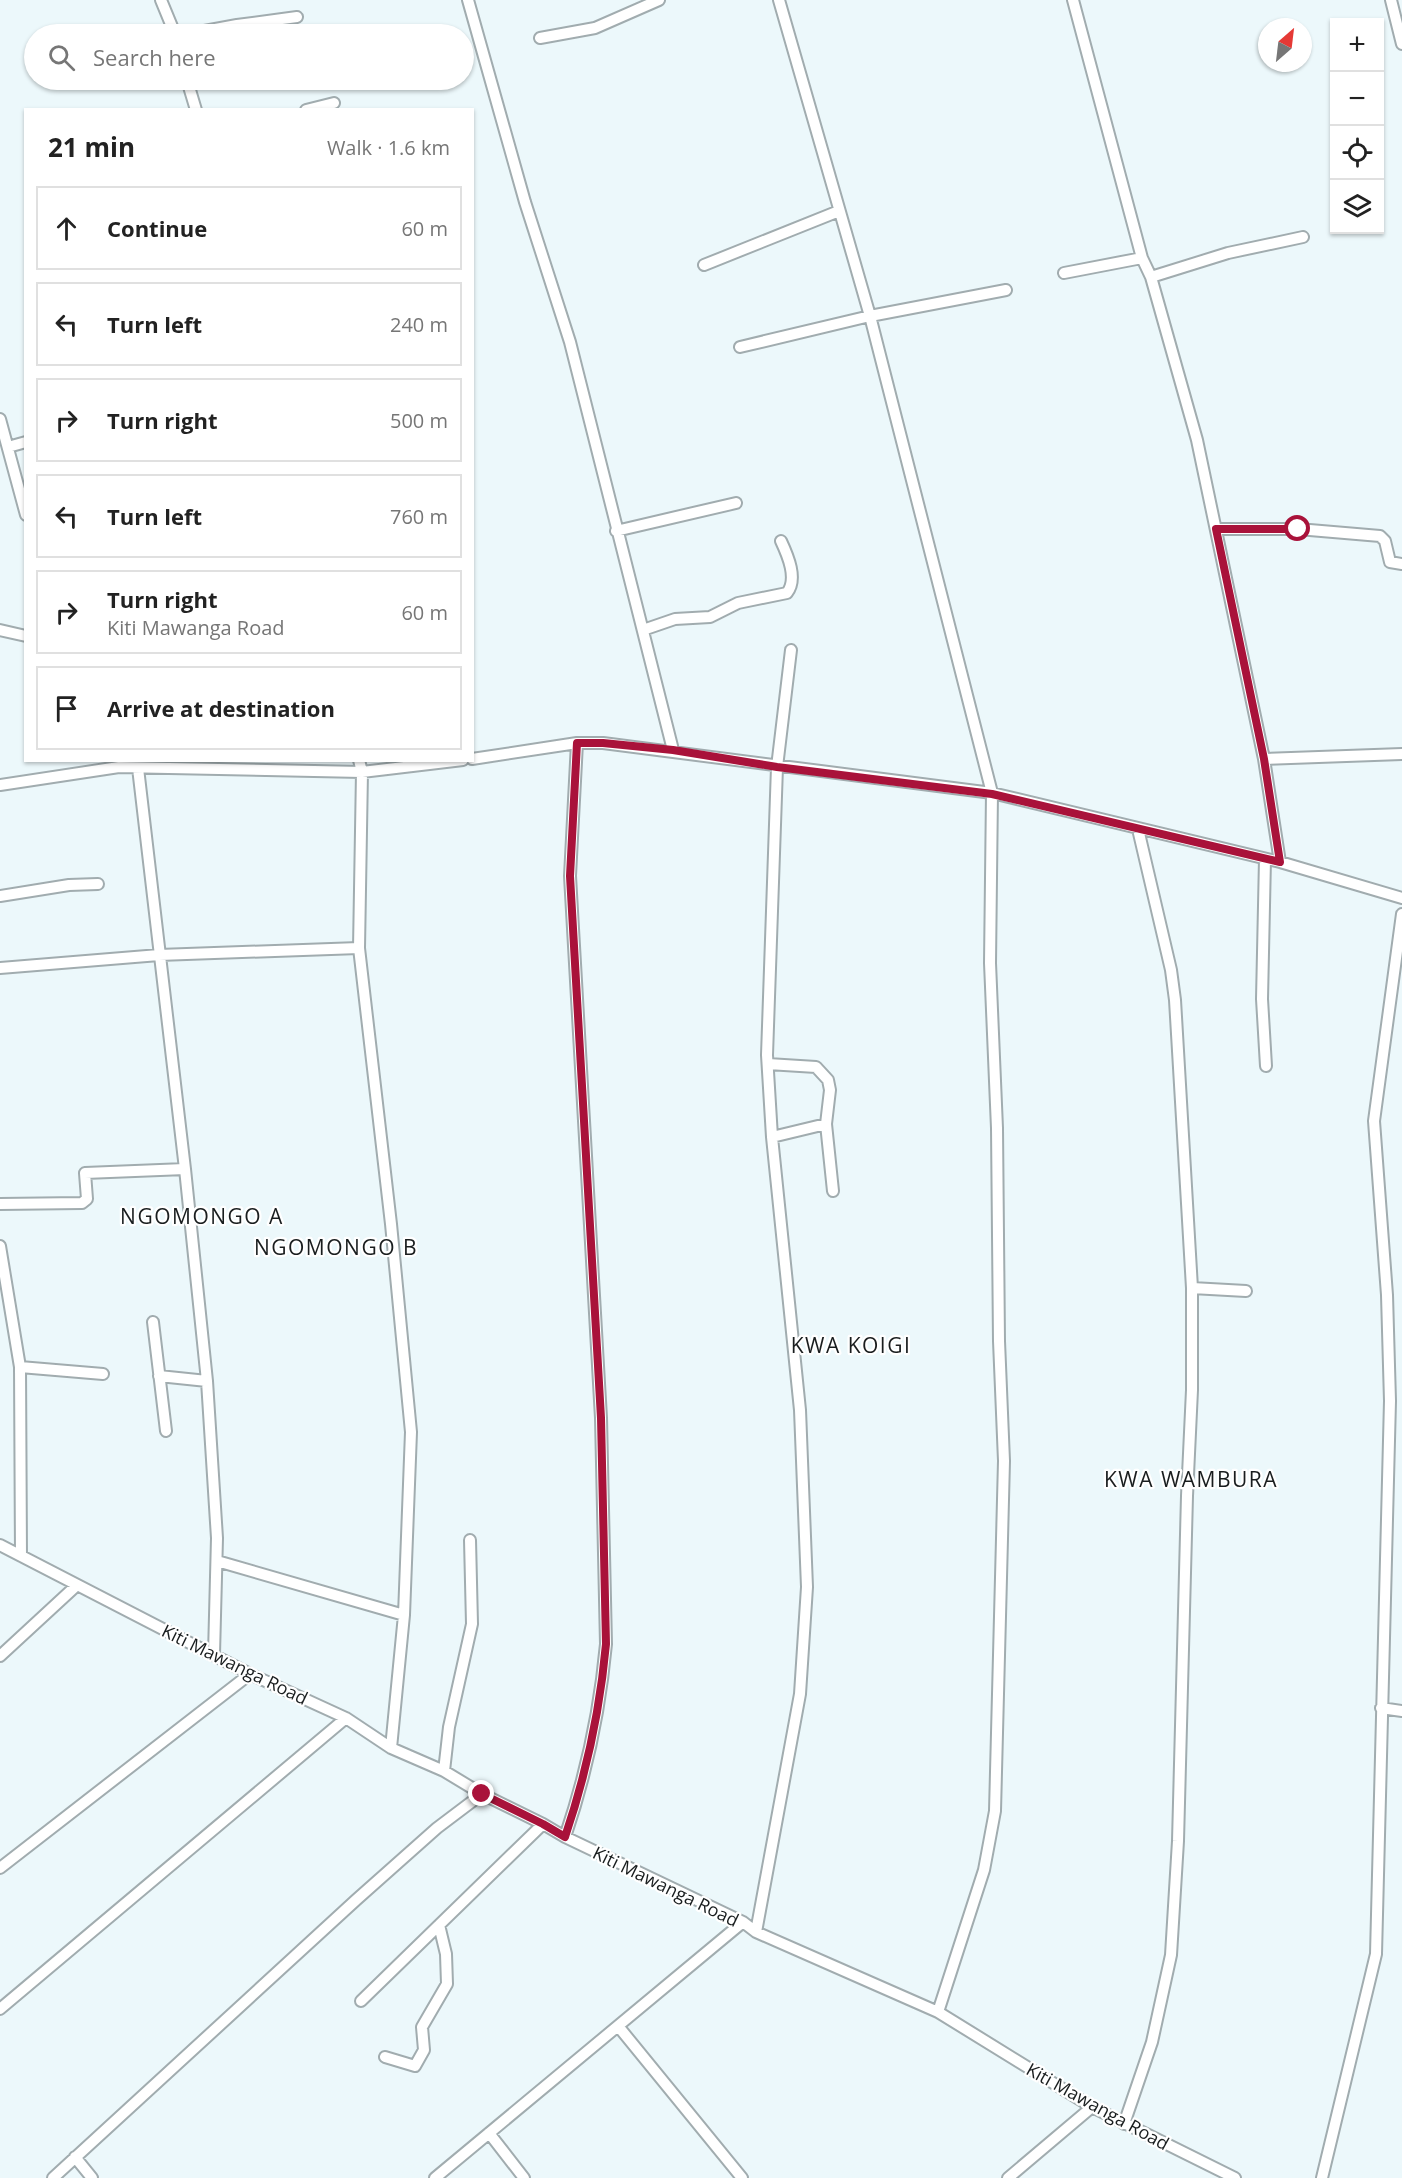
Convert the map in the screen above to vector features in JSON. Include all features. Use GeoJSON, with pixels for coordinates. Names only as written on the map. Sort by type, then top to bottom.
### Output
{"type":"FeatureCollection","features":[{"type":"Feature","properties":{"kind":"street"},"geometry":{"type":"LineString","coordinates":[[161,0],[170,24]]}},
{"type":"Feature","properties":{"kind":"street"},"geometry":{"type":"LineString","coordinates":[[468,0],[525,202],[570,342],[673,750]]}},
{"type":"Feature","properties":{"kind":"street"},"geometry":{"type":"LineString","coordinates":[[540,38],[595,28],[659,0]]}},
{"type":"Feature","properties":{"kind":"street"},"geometry":{"type":"LineString","coordinates":[[779,0],[870,316],[992,794],[990,963],[997,1128],[999,1341],[1004,1461],[994,1811],[984,1870],[938,2012]]}},
{"type":"Feature","properties":{"kind":"street"},"geometry":{"type":"LineString","coordinates":[[1073,0],[1142,258],[1151,277],[1197,440],[1264,759],[1280,862]]}},
{"type":"Feature","properties":{"kind":"street"},"geometry":{"type":"LineString","coordinates":[[1391,0],[1402,44]]}},
{"type":"Feature","properties":{"kind":"street"},"geometry":{"type":"LineString","coordinates":[[244,24],[297,17]]}},
{"type":"Feature","properties":{"kind":"street"},"geometry":{"type":"LineString","coordinates":[[190,90],[195,108]]}},
{"type":"Feature","properties":{"kind":"street"},"geometry":{"type":"LineString","coordinates":[[315,108],[334,104]]}},
{"type":"Feature","properties":{"kind":"street"},"geometry":{"type":"LineString","coordinates":[[704,265],[839,211]]}},
{"type":"Feature","properties":{"kind":"street"},"geometry":{"type":"LineString","coordinates":[[1151,277],[1228,253],[1303,237]]}},
{"type":"Feature","properties":{"kind":"street"},"geometry":{"type":"LineString","coordinates":[[1064,273],[1142,258]]}},
{"type":"Feature","properties":{"kind":"street"},"geometry":{"type":"LineString","coordinates":[[740,347],[870,316],[1006,290]]}},
{"type":"Feature","properties":{"kind":"street"},"geometry":{"type":"LineString","coordinates":[[0,419],[24,507]]}},
{"type":"Feature","properties":{"kind":"street"},"geometry":{"type":"LineString","coordinates":[[8,447],[24,443]]}},
{"type":"Feature","properties":{"kind":"street"},"geometry":{"type":"LineString","coordinates":[[616,531],[736,503]]}},
{"type":"Feature","properties":{"kind":"street"},"geometry":{"type":"LineString","coordinates":[[1216,529],[1298,529],[1380,536],[1385,541],[1390,562],[1402,564]]}},
{"type":"Feature","properties":{"kind":"street"},"geometry":{"type":"LineString","coordinates":[[643,630],[675,619],[710,617],[738,603],[787,593],[791,588],[792,574],[781,541]]}},
{"type":"Feature","properties":{"kind":"street"},"geometry":{"type":"LineString","coordinates":[[0,630],[24,636]]}},
{"type":"Feature","properties":{"kind":"street"},"geometry":{"type":"LineString","coordinates":[[756,1932],[800,1694],[807,1587],[800,1410],[772,1137],[768,1064],[770,912],[777,767],[791,650]]}},
{"type":"Feature","properties":{"kind":"street"},"geometry":{"type":"LineString","coordinates":[[565,1837],[583,1783],[603,1674],[606,1644],[601,1418],[570,876],[577,743]]}},
{"type":"Feature","properties":{"kind":"street"},"geometry":{"type":"LineString","coordinates":[[474,759],[577,743],[603,743],[673,750],[777,767],[992,794],[1280,862],[1402,898]]}},
{"type":"Feature","properties":{"kind":"street"},"geometry":{"type":"LineString","coordinates":[[1264,759],[1402,754]]}},
{"type":"Feature","properties":{"kind":"street"},"geometry":{"type":"LineString","coordinates":[[360,762],[362,772],[359,948],[391,1224],[411,1432],[404,1615],[391,1748]]}},
{"type":"Feature","properties":{"kind":"street"},"geometry":{"type":"LineString","coordinates":[[0,785],[120,764],[138,768],[362,772],[446,762]]}},
{"type":"Feature","properties":{"kind":"street"},"geometry":{"type":"LineString","coordinates":[[138,768],[185,1169],[207,1381],[216,1492],[217,1562],[214,1654]]}},
{"type":"Feature","properties":{"kind":"street"},"geometry":{"type":"LineString","coordinates":[[1124,2124],[1152,2042],[1171,1955],[1178,1841],[1192,1390],[1192,1288],[1175,1000],[1171,970],[1138,829]]}},
{"type":"Feature","properties":{"kind":"street"},"geometry":{"type":"LineString","coordinates":[[1265,859],[1262,999],[1266,1066]]}},
{"type":"Feature","properties":{"kind":"street"},"geometry":{"type":"LineString","coordinates":[[0,896],[98,884]]}},
{"type":"Feature","properties":{"kind":"street"},"geometry":{"type":"LineString","coordinates":[[1322,2178],[1376,1954],[1390,1401],[1388,1295],[1374,1121],[1402,914]]}},
{"type":"Feature","properties":{"kind":"street"},"geometry":{"type":"LineString","coordinates":[[0,968],[159,955],[359,948]]}},
{"type":"Feature","properties":{"kind":"street"},"geometry":{"type":"LineString","coordinates":[[768,1064],[816,1067],[822,1071],[830,1090],[826,1124],[833,1191]]}},
{"type":"Feature","properties":{"kind":"street"},"geometry":{"type":"LineString","coordinates":[[772,1137],[826,1124]]}},
{"type":"Feature","properties":{"kind":"street"},"geometry":{"type":"LineString","coordinates":[[0,1204],[82,1203],[87,1198],[86,1173],[185,1169]]}},
{"type":"Feature","properties":{"kind":"street"},"geometry":{"type":"LineString","coordinates":[[0,1246],[20,1366],[21,1556]]}},
{"type":"Feature","properties":{"kind":"street"},"geometry":{"type":"LineString","coordinates":[[1192,1288],[1246,1291]]}},
{"type":"Feature","properties":{"kind":"street"},"geometry":{"type":"LineString","coordinates":[[153,1322],[166,1431]]}},
{"type":"Feature","properties":{"kind":"street"},"geometry":{"type":"LineString","coordinates":[[20,1366],[104,1374]]}},
{"type":"Feature","properties":{"kind":"street"},"geometry":{"type":"LineString","coordinates":[[159,1376],[207,1381]]}},
{"type":"Feature","properties":{"kind":"street"},"geometry":{"type":"LineString","coordinates":[[444,1771],[449,1727],[472,1624],[471,1540]]}},
{"type":"Feature","properties":{"kind":"street","name":"Kiti Mawanga Road"},"geometry":{"type":"LineString","coordinates":[[0,1545],[250,1674],[346,1718],[391,1748],[444,1771],[482,1794],[565,1837],[743,1922],[756,1932],[938,2012],[1124,2124],[1235,2178]]}},
{"type":"Feature","properties":{"kind":"street"},"geometry":{"type":"LineString","coordinates":[[217,1562],[404,1615]]}},
{"type":"Feature","properties":{"kind":"street"},"geometry":{"type":"LineString","coordinates":[[0,1656],[77,1585]]}},
{"type":"Feature","properties":{"kind":"street"},"geometry":{"type":"LineString","coordinates":[[0,1868],[250,1674]]}},
{"type":"Feature","properties":{"kind":"street"},"geometry":{"type":"LineString","coordinates":[[1381,1708],[1402,1711]]}},
{"type":"Feature","properties":{"kind":"street"},"geometry":{"type":"LineString","coordinates":[[0,2009],[346,1718]]}},
{"type":"Feature","properties":{"kind":"street"},"geometry":{"type":"LineString","coordinates":[[53,2178],[356,1900],[437,1828],[482,1794]]}},
{"type":"Feature","properties":{"kind":"street"},"geometry":{"type":"LineString","coordinates":[[361,2001],[543,1824]]}},
{"type":"Feature","properties":{"kind":"street"},"geometry":{"type":"LineString","coordinates":[[435,2178],[743,1922]]}},
{"type":"Feature","properties":{"kind":"street"},"geometry":{"type":"LineString","coordinates":[[385,2057],[415,2066],[424,2050],[422,2026],[447,1984],[446,1954],[439,1925]]}},
{"type":"Feature","properties":{"kind":"street"},"geometry":{"type":"LineString","coordinates":[[618,2026],[742,2178]]}},
{"type":"Feature","properties":{"kind":"street"},"geometry":{"type":"LineString","coordinates":[[1008,2178],[1092,2106]]}},
{"type":"Feature","properties":{"kind":"street"},"geometry":{"type":"LineString","coordinates":[[489,2133],[524,2178]]}},
{"type":"Feature","properties":{"kind":"street"},"geometry":{"type":"LineString","coordinates":[[75,2157],[92,2178]]}},
{"type":"Feature","properties":{"kind":"district","name":"NGOMONGO A"},"geometry":{"type":"Point","coordinates":[202,1216]}},
{"type":"Feature","properties":{"kind":"district","name":"NGOMONGO B"},"geometry":{"type":"Point","coordinates":[336,1247]}},
{"type":"Feature","properties":{"kind":"district","name":"KWA KOIGI"},"geometry":{"type":"Point","coordinates":[851,1345]}},
{"type":"Feature","properties":{"kind":"district","name":"KWA WAMBURA"},"geometry":{"type":"Point","coordinates":[1191,1479]}},
{"type":"Feature","properties":{"kind":"route"},"geometry":{"type":"LineString","coordinates":[[482,1794],[565,1837],[583,1783],[603,1674],[606,1644],[601,1418],[589,1158],[570,876],[577,743],[603,743],[673,750],[777,767],[992,794],[1280,862],[1264,759],[1216,529],[1298,529]]}}]}
